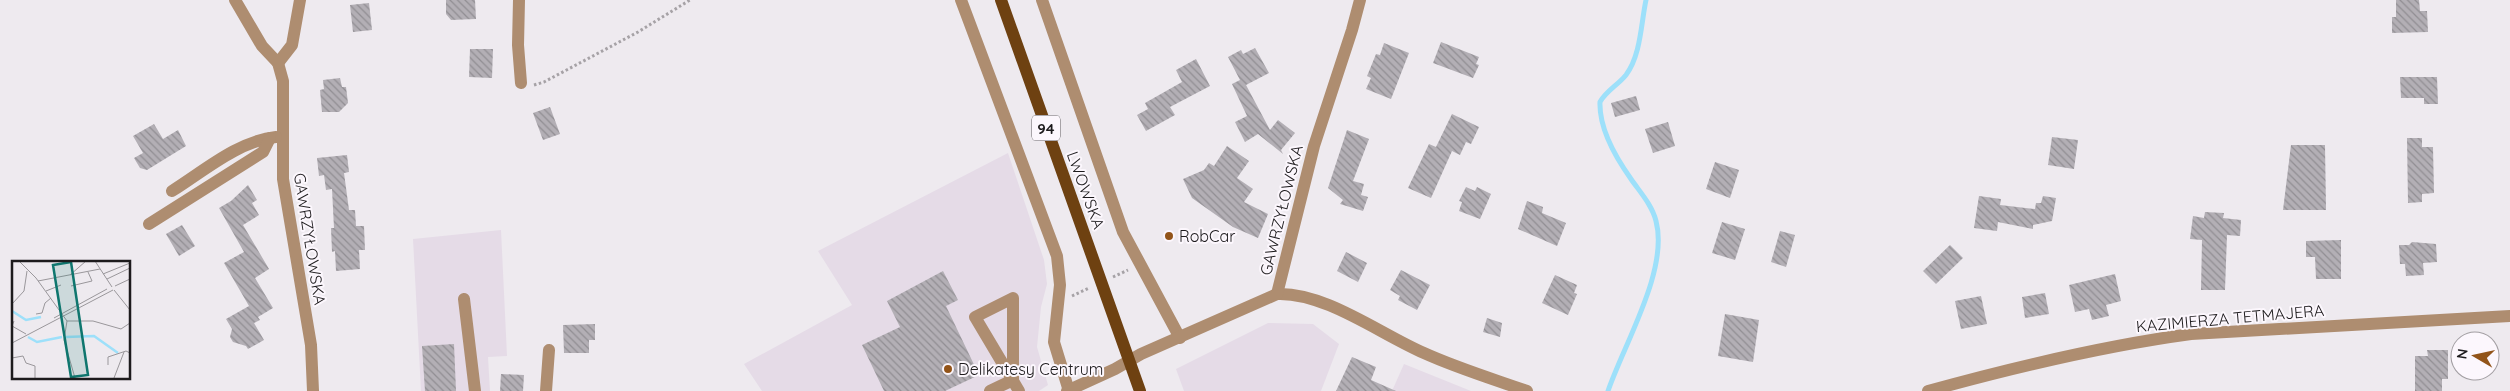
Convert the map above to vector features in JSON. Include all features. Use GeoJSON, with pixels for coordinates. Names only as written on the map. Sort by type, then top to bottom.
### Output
{"type":"FeatureCollection","features":[{"type":"Feature","properties":{"kind":"main road","name":"LWOWSKA"},"geometry":{"type":"LineString","coordinates":[[1001,0],[1140,391]]}},
{"type":"Feature","properties":{"kind":"street"},"geometry":{"type":"LineString","coordinates":[[235,0],[262,46],[278,63],[292,45],[300,0]]}},
{"type":"Feature","properties":{"kind":"street"},"geometry":{"type":"LineString","coordinates":[[520,0],[518,44],[521,83]]}},
{"type":"Feature","properties":{"kind":"street"},"geometry":{"type":"LineString","coordinates":[[962,0],[1057,256],[1060,285],[1054,342],[1068,391]]}},
{"type":"Feature","properties":{"kind":"street"},"geometry":{"type":"LineString","coordinates":[[1042,0],[1123,232],[1180,338]]}},
{"type":"Feature","properties":{"kind":"street","name":"GAWRZYŁOWSKA"},"geometry":{"type":"LineString","coordinates":[[1068,391],[1115,369],[1129,360],[1259,300],[1277,294],[1314,146],[1360,0]]}},
{"type":"Feature","properties":{"kind":"street","name":"GAWRZYŁOWSKA"},"geometry":{"type":"LineString","coordinates":[[278,63],[283,81],[283,179],[311,345],[314,391]]}},
{"type":"Feature","properties":{"kind":"street"},"geometry":{"type":"LineString","coordinates":[[172,191],[222,158],[261,139],[284,137]]}},
{"type":"Feature","properties":{"kind":"street"},"geometry":{"type":"LineString","coordinates":[[149,224],[263,152],[270,138]]}},
{"type":"Feature","properties":{"kind":"street"},"geometry":{"type":"LineString","coordinates":[[1277,294],[1301,296],[1325,304],[1426,354],[1528,391]]}},
{"type":"Feature","properties":{"kind":"street"},"geometry":{"type":"LineString","coordinates":[[1013,298],[1013,334],[1016,385],[975,317],[1013,298]]}},
{"type":"Feature","properties":{"kind":"street"},"geometry":{"type":"LineString","coordinates":[[464,299],[475,391]]}},
{"type":"Feature","properties":{"kind":"street","name":"KAZIMIERZA TETMAJERA"},"geometry":{"type":"LineString","coordinates":[[1928,391],[2063,357],[2160,338],[2191,334],[2510,316]]}},
{"type":"Feature","properties":{"kind":"street"},"geometry":{"type":"LineString","coordinates":[[546,391],[549,350]]}},
{"type":"Feature","properties":{"kind":"street"},"geometry":{"type":"LineString","coordinates":[[990,391],[1016,385]]}},
{"type":"Feature","properties":{"kind":"path"},"geometry":{"type":"LineString","coordinates":[[521,83],[532,86],[544,82],[638,32],[690,0]]}},
{"type":"Feature","properties":{"kind":"shaded area"},"geometry":{"type":"Polygon","coordinates":[[[1008,153],[1044,260],[1047,284],[1041,307],[1037,347],[1048,385],[1039,391],[762,391],[744,364],[852,305],[818,251],[1008,153]]]}},
{"type":"Feature","properties":{"kind":"shaded area"},"geometry":{"type":"Polygon","coordinates":[[[501,230],[507,356],[488,357],[490,391],[421,391],[413,239],[501,230]]]}},
{"type":"Feature","properties":{"kind":"shaded area"},"geometry":{"type":"Polygon","coordinates":[[[1268,323],[1313,324],[1339,344],[1321,391],[1184,391],[1176,369],[1268,323]]]}},
{"type":"Feature","properties":{"kind":"shaded area"},"geometry":{"type":"Polygon","coordinates":[[[1404,364],[1471,391],[1392,391],[1404,364]]]}},
{"type":"Feature","properties":{"kind":"building"},"geometry":{"type":"Polygon","coordinates":[[[446,0],[475,0],[476,19],[451,20],[446,14],[446,0]]]}},
{"type":"Feature","properties":{"kind":"building"},"geometry":{"type":"Polygon","coordinates":[[[2396,0],[2419,0],[2420,11],[2427,11],[2428,32],[2392,33],[2392,17],[2396,17],[2396,0]]]}},
{"type":"Feature","properties":{"kind":"building"},"geometry":{"type":"Polygon","coordinates":[[[369,3],[372,30],[353,32],[350,5],[369,3]]]}},
{"type":"Feature","properties":{"kind":"building"},"geometry":{"type":"Polygon","coordinates":[[[1441,42],[1479,57],[1476,64],[1479,65],[1473,78],[1433,63],[1441,42]]]}},
{"type":"Feature","properties":{"kind":"building"},"geometry":{"type":"Polygon","coordinates":[[[1384,43],[1409,53],[1391,99],[1366,89],[1371,78],[1367,76],[1376,54],[1380,55],[1384,43]]]}},
{"type":"Feature","properties":{"kind":"building"},"geometry":{"type":"Polygon","coordinates":[[[1255,48],[1269,73],[1246,85],[1270,130],[1278,120],[1295,133],[1281,150],[1283,154],[1258,134],[1245,142],[1235,122],[1247,116],[1232,84],[1240,80],[1228,57],[1241,50],[1243,54],[1255,48]]]}},
{"type":"Feature","properties":{"kind":"building"},"geometry":{"type":"Polygon","coordinates":[[[470,49],[493,49],[492,78],[469,77],[470,49]]]}},
{"type":"Feature","properties":{"kind":"building"},"geometry":{"type":"Polygon","coordinates":[[[1196,59],[1210,86],[1170,107],[1175,115],[1146,131],[1137,115],[1148,109],[1145,103],[1182,82],[1176,70],[1196,59]]]}},
{"type":"Feature","properties":{"kind":"building"},"geometry":{"type":"Polygon","coordinates":[[[2400,77],[2437,77],[2438,104],[2424,104],[2424,98],[2401,98],[2400,77]]]}},
{"type":"Feature","properties":{"kind":"building"},"geometry":{"type":"Polygon","coordinates":[[[340,78],[342,87],[346,87],[348,103],[339,112],[322,112],[320,90],[324,89],[323,80],[340,78]]]}},
{"type":"Feature","properties":{"kind":"building"},"geometry":{"type":"Polygon","coordinates":[[[1636,96],[1640,110],[1615,117],[1611,103],[1636,96]]]}},
{"type":"Feature","properties":{"kind":"building"},"geometry":{"type":"Polygon","coordinates":[[[550,107],[560,134],[543,140],[533,113],[550,107]]]}},
{"type":"Feature","properties":{"kind":"building"},"geometry":{"type":"Polygon","coordinates":[[[1452,114],[1479,127],[1471,144],[1466,142],[1460,155],[1452,151],[1431,198],[1408,188],[1429,144],[1436,147],[1452,114]]]}},
{"type":"Feature","properties":{"kind":"building"},"geometry":{"type":"Polygon","coordinates":[[[1668,122],[1675,146],[1653,153],[1645,129],[1668,122]]]}},
{"type":"Feature","properties":{"kind":"building"},"geometry":{"type":"Polygon","coordinates":[[[154,124],[163,139],[178,130],[186,146],[147,170],[140,168],[134,158],[143,153],[133,136],[154,124]]]}},
{"type":"Feature","properties":{"kind":"building"},"geometry":{"type":"Polygon","coordinates":[[[1347,130],[1369,139],[1353,181],[1364,184],[1361,195],[1368,197],[1363,211],[1340,204],[1343,200],[1328,188],[1347,130]]]}},
{"type":"Feature","properties":{"kind":"building"},"geometry":{"type":"Polygon","coordinates":[[[2052,137],[2078,140],[2074,169],[2048,165],[2052,137]]]}},
{"type":"Feature","properties":{"kind":"building"},"geometry":{"type":"Polygon","coordinates":[[[2407,138],[2422,138],[2422,147],[2433,147],[2434,193],[2422,194],[2422,202],[2408,203],[2407,138]]]}},
{"type":"Feature","properties":{"kind":"building"},"geometry":{"type":"Polygon","coordinates":[[[2291,145],[2325,145],[2326,210],[2283,210],[2291,145]]]}},
{"type":"Feature","properties":{"kind":"building"},"geometry":{"type":"Polygon","coordinates":[[[1227,146],[1249,161],[1237,178],[1253,189],[1244,202],[1268,214],[1258,238],[1233,227],[1192,198],[1183,179],[1204,170],[1209,163],[1214,166],[1227,146]]]}},
{"type":"Feature","properties":{"kind":"building"},"geometry":{"type":"Polygon","coordinates":[[[347,155],[349,172],[344,173],[349,210],[355,210],[356,226],[364,226],[365,250],[359,250],[360,269],[336,271],[335,251],[332,252],[331,228],[334,228],[332,189],[326,190],[324,175],[319,176],[317,158],[347,155]]]}},
{"type":"Feature","properties":{"kind":"building"},"geometry":{"type":"Polygon","coordinates":[[[1715,162],[1739,170],[1730,198],[1706,189],[1715,162]]]}},
{"type":"Feature","properties":{"kind":"building"},"geometry":{"type":"Polygon","coordinates":[[[248,185],[257,200],[252,203],[259,215],[243,225],[269,269],[255,278],[273,308],[258,317],[260,320],[254,323],[264,340],[248,349],[246,346],[233,342],[230,337],[232,329],[226,319],[249,306],[224,263],[244,252],[219,208],[231,201],[248,185]]]}},
{"type":"Feature","properties":{"kind":"building"},"geometry":{"type":"Polygon","coordinates":[[[1466,187],[1475,191],[1477,187],[1491,194],[1480,219],[1459,211],[1462,202],[1459,201],[1466,187]]]}},
{"type":"Feature","properties":{"kind":"building"},"geometry":{"type":"Polygon","coordinates":[[[1979,196],[2001,199],[2000,205],[2035,209],[2036,203],[2041,203],[2043,196],[2056,198],[2052,221],[2033,225],[2033,229],[1998,222],[1997,231],[1974,228],[1979,196]]]}},
{"type":"Feature","properties":{"kind":"building"},"geometry":{"type":"Polygon","coordinates":[[[1527,201],[1543,207],[1542,213],[1566,223],[1557,246],[1518,229],[1527,201]]]}},
{"type":"Feature","properties":{"kind":"building"},"geometry":{"type":"Polygon","coordinates":[[[2205,212],[2224,213],[2223,218],[2241,220],[2240,236],[2227,235],[2225,290],[2201,290],[2202,240],[2190,239],[2193,216],[2204,218],[2205,212]]]}},
{"type":"Feature","properties":{"kind":"building"},"geometry":{"type":"Polygon","coordinates":[[[1722,222],[1745,229],[1735,260],[1712,253],[1722,222]]]}},
{"type":"Feature","properties":{"kind":"building"},"geometry":{"type":"Polygon","coordinates":[[[182,225],[195,246],[179,256],[166,234],[182,225]]]}},
{"type":"Feature","properties":{"kind":"building"},"geometry":{"type":"Polygon","coordinates":[[[1780,231],[1795,235],[1786,267],[1771,262],[1780,231]]]}},
{"type":"Feature","properties":{"kind":"building"},"geometry":{"type":"Polygon","coordinates":[[[2341,240],[2341,279],[2316,279],[2315,257],[2306,257],[2306,241],[2341,240]]]}},
{"type":"Feature","properties":{"kind":"building"},"geometry":{"type":"Polygon","coordinates":[[[2412,242],[2436,244],[2437,262],[2423,263],[2424,275],[2406,276],[2405,264],[2400,264],[2399,245],[2409,245],[2412,242]]]}},
{"type":"Feature","properties":{"kind":"building"},"geometry":{"type":"Polygon","coordinates":[[[1950,245],[1963,258],[1936,284],[1923,271],[1950,245]]]}},
{"type":"Feature","properties":{"kind":"building"},"geometry":{"type":"Polygon","coordinates":[[[1346,252],[1367,263],[1358,282],[1337,271],[1346,252]]]}},
{"type":"Feature","properties":{"kind":"building"},"geometry":{"type":"Polygon","coordinates":[[[1401,270],[1430,285],[1417,310],[1398,300],[1400,296],[1390,290],[1401,270]]]}},
{"type":"Feature","properties":{"kind":"building"},"geometry":{"type":"Polygon","coordinates":[[[943,271],[958,300],[946,306],[979,375],[945,391],[884,391],[862,345],[900,327],[887,301],[943,271]]]}},
{"type":"Feature","properties":{"kind":"building"},"geometry":{"type":"Polygon","coordinates":[[[2115,274],[2121,301],[2106,305],[2109,316],[2092,320],[2089,309],[2075,312],[2069,285],[2115,274]]]}},
{"type":"Feature","properties":{"kind":"building"},"geometry":{"type":"Polygon","coordinates":[[[1555,275],[1577,285],[1574,293],[1577,294],[1568,315],[1542,303],[1555,275]]]}},
{"type":"Feature","properties":{"kind":"building"},"geometry":{"type":"Polygon","coordinates":[[[2045,293],[2049,314],[2025,318],[2022,297],[2045,293]]]}},
{"type":"Feature","properties":{"kind":"building"},"geometry":{"type":"Polygon","coordinates":[[[1981,296],[1987,324],[1961,329],[1955,301],[1981,296]]]}},
{"type":"Feature","properties":{"kind":"building"},"geometry":{"type":"Polygon","coordinates":[[[1725,314],[1759,320],[1753,362],[1718,356],[1725,314]]]}},
{"type":"Feature","properties":{"kind":"building"},"geometry":{"type":"Polygon","coordinates":[[[1487,318],[1502,323],[1500,337],[1483,332],[1487,318]]]}},
{"type":"Feature","properties":{"kind":"building"},"geometry":{"type":"Polygon","coordinates":[[[595,324],[595,340],[589,340],[589,353],[564,353],[563,325],[595,324]]]}},
{"type":"Feature","properties":{"kind":"building"},"geometry":{"type":"Polygon","coordinates":[[[454,344],[456,391],[425,391],[422,346],[454,344]]]}},
{"type":"Feature","properties":{"kind":"building"},"geometry":{"type":"Polygon","coordinates":[[[2427,350],[2448,350],[2448,379],[2442,379],[2442,391],[2415,391],[2415,356],[2428,356],[2427,350]]]}},
{"type":"Feature","properties":{"kind":"building"},"geometry":{"type":"Polygon","coordinates":[[[1352,357],[1376,367],[1371,380],[1396,391],[1336,391],[1352,357]]]}},
{"type":"Feature","properties":{"kind":"building"},"geometry":{"type":"Polygon","coordinates":[[[501,374],[524,375],[523,391],[500,391],[501,374]]]}},
{"type":"Feature","properties":{"kind":"waterway"},"geometry":{"type":"LineString","coordinates":[[1608,391],[1651,284],[1658,240],[1656,221],[1652,210],[1620,162],[1605,132],[1600,112],[1600,102],[1626,75],[1631,67],[1638,49],[1646,0]]}},
{"type":"Feature","properties":{"kind":"place","name":"RobCar"},"geometry":{"type":"Point","coordinates":[1169,236]}},
{"type":"Feature","properties":{"kind":"place","name":"Delikatesy Centrum"},"geometry":{"type":"Point","coordinates":[948,369]}}]}
